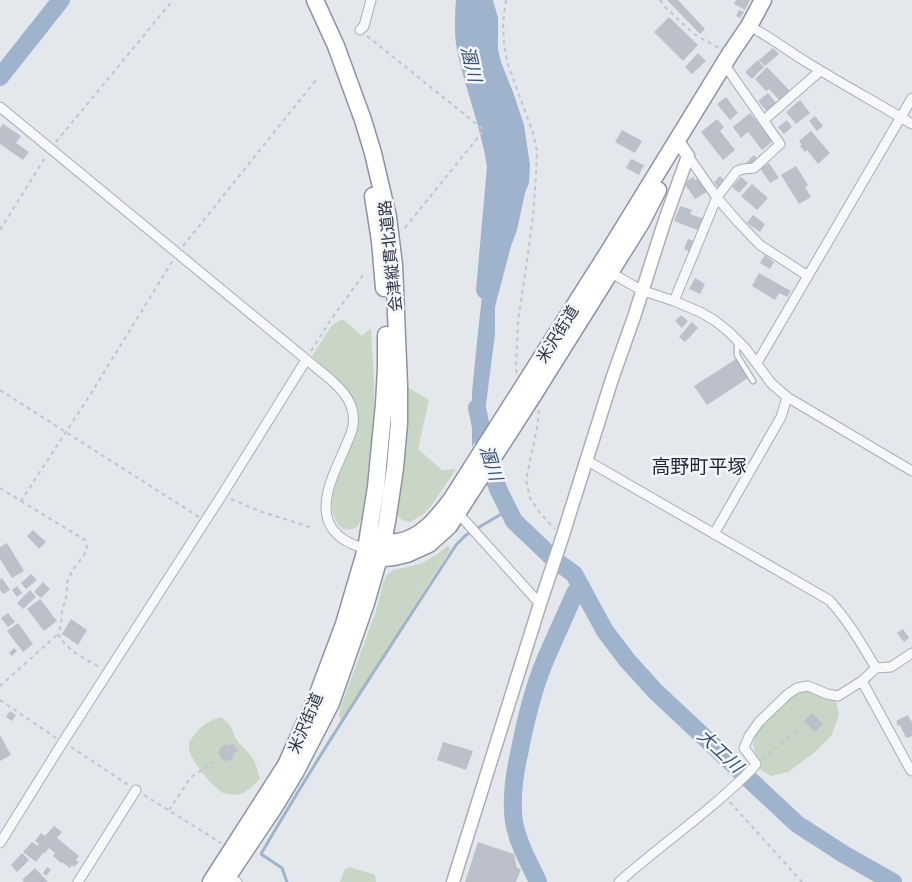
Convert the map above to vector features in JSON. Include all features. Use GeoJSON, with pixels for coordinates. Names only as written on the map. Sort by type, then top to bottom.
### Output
{"type":"FeatureCollection","features":[{"type":"Feature","properties":{"kind":"highway","name":"会津縦貫北道路"},"geometry":{"type":"LineString","coordinates":[[307,0],[329,48],[355,122],[372,192],[380,241],[386,309],[386,368],[377,477],[370,520],[376,549]]}},
{"type":"Feature","properties":{"kind":"highway","name":"会津縦貫北道路"},"geometry":{"type":"LineString","coordinates":[[315,0],[336,46],[363,120],[383,190],[394,265],[399,404],[395,468],[387,522],[376,549]]}},
{"type":"Feature","properties":{"kind":"highway","name":"米沢街道"},"geometry":{"type":"LineString","coordinates":[[224,878],[231,850],[286,765],[302,732],[344,624],[376,549],[414,537],[435,520],[456,507],[503,431],[523,387],[605,269],[682,148],[715,79],[749,26],[763,0]]}},
{"type":"Feature","properties":{"kind":"highway","name":"米沢街道"},"geometry":{"type":"LineString","coordinates":[[503,431],[534,394],[605,269]]}},
{"type":"Feature","properties":{"kind":"highway","name":"米沢街道"},"geometry":{"type":"LineString","coordinates":[[224,878],[273,809],[296,772],[331,703],[366,603],[376,549]]}},
{"type":"Feature","properties":{"kind":"street"},"geometry":{"type":"LineString","coordinates":[[360,30],[364,26],[372,0]]}},
{"type":"Feature","properties":{"kind":"street"},"geometry":{"type":"LineString","coordinates":[[749,26],[760,31],[820,71],[912,124]]}},
{"type":"Feature","properties":{"kind":"street"},"geometry":{"type":"LineString","coordinates":[[674,301],[717,197],[737,172],[743,169],[754,168],[780,144],[727,59]]}},
{"type":"Feature","properties":{"kind":"street"},"geometry":{"type":"LineString","coordinates":[[764,120],[820,71]]}},
{"type":"Feature","properties":{"kind":"street"},"geometry":{"type":"LineString","coordinates":[[757,363],[912,98]]}},
{"type":"Feature","properties":{"kind":"street"},"geometry":{"type":"LineString","coordinates":[[0,107],[330,379],[344,393],[353,412],[353,424],[351,435],[327,492],[327,516],[331,527],[341,538],[348,542],[376,549]]}},
{"type":"Feature","properties":{"kind":"street"},"geometry":{"type":"LineString","coordinates":[[682,148],[717,197],[760,245],[808,276]]}},
{"type":"Feature","properties":{"kind":"street"},"geometry":{"type":"LineString","coordinates":[[453,882],[546,584],[641,290],[682,148]]}},
{"type":"Feature","properties":{"kind":"street"},"geometry":{"type":"LineString","coordinates":[[605,269],[641,290],[674,301],[714,320],[728,330],[757,363],[771,383],[787,397],[912,471]]}},
{"type":"Feature","properties":{"kind":"street"},"geometry":{"type":"LineString","coordinates":[[0,843],[306,360]]}},
{"type":"Feature","properties":{"kind":"street"},"geometry":{"type":"LineString","coordinates":[[714,534],[780,417],[787,397]]}},
{"type":"Feature","properties":{"kind":"street"},"geometry":{"type":"LineString","coordinates":[[586,460],[829,600],[853,631],[876,668]]}},
{"type":"Feature","properties":{"kind":"street"},"geometry":{"type":"LineString","coordinates":[[456,507],[540,604]]}},
{"type":"Feature","properties":{"kind":"street"},"geometry":{"type":"LineString","coordinates":[[619,882],[725,796],[755,766],[744,748],[748,736],[759,722],[788,694],[797,688],[808,686],[827,694],[838,696],[862,681],[876,668],[891,667],[912,653]]}},
{"type":"Feature","properties":{"kind":"street"},"geometry":{"type":"LineString","coordinates":[[862,681],[912,771]]}},
{"type":"Feature","properties":{"kind":"street"},"geometry":{"type":"LineString","coordinates":[[78,882],[136,790]]}},
{"type":"Feature","properties":{"kind":"lane"},"geometry":{"type":"LineString","coordinates":[[737,340],[737,355],[753,381]]}},
{"type":"Feature","properties":{"kind":"path"},"geometry":{"type":"LineString","coordinates":[[0,230],[51,149],[173,0]]}},
{"type":"Feature","properties":{"kind":"path"},"geometry":{"type":"LineString","coordinates":[[506,0],[502,24],[507,62],[533,133],[537,151],[533,216],[518,322],[516,370],[523,387]]}},
{"type":"Feature","properties":{"kind":"path"},"geometry":{"type":"LineString","coordinates":[[660,0],[694,34],[727,59]]}},
{"type":"Feature","properties":{"kind":"path"},"geometry":{"type":"LineString","coordinates":[[360,30],[484,130],[404,229]]}},
{"type":"Feature","properties":{"kind":"path"},"geometry":{"type":"LineString","coordinates":[[21,502],[178,253],[316,80]]}},
{"type":"Feature","properties":{"kind":"path"},"geometry":{"type":"LineString","coordinates":[[306,360],[330,321],[363,275]]}},
{"type":"Feature","properties":{"kind":"path"},"geometry":{"type":"LineString","coordinates":[[0,390],[205,520]]}},
{"type":"Feature","properties":{"kind":"path"},"geometry":{"type":"LineString","coordinates":[[539,404],[538,421],[526,480],[530,498],[535,506],[562,536]]}},
{"type":"Feature","properties":{"kind":"path"},"geometry":{"type":"LineString","coordinates":[[0,488],[85,540],[87,547],[67,583],[67,594],[58,634],[0,686]]}},
{"type":"Feature","properties":{"kind":"path"},"geometry":{"type":"LineString","coordinates":[[222,495],[259,511],[313,528]]}},
{"type":"Feature","properties":{"kind":"path"},"geometry":{"type":"LineString","coordinates":[[58,634],[71,650],[108,672]]}},
{"type":"Feature","properties":{"kind":"path"},"geometry":{"type":"LineString","coordinates":[[0,700],[231,850]]}},
{"type":"Feature","properties":{"kind":"path"},"geometry":{"type":"LineString","coordinates":[[755,766],[797,731]]}},
{"type":"Feature","properties":{"kind":"path"},"geometry":{"type":"LineString","coordinates":[[169,810],[192,777],[217,760]]}},
{"type":"Feature","properties":{"kind":"path"},"geometry":{"type":"LineString","coordinates":[[725,796],[802,882]]}},
{"type":"Feature","properties":{"kind":"green space"},"geometry":{"type":"Polygon","coordinates":[[[344,320],[362,336],[371,328],[374,381],[371,461],[362,517],[359,524],[350,530],[343,529],[335,519],[332,508],[336,484],[354,436],[355,418],[353,401],[351,395],[341,384],[312,356],[332,325],[344,320]]]}},
{"type":"Feature","properties":{"kind":"green space"},"geometry":{"type":"Polygon","coordinates":[[[407,387],[429,400],[418,449],[442,470],[456,469],[432,505],[424,514],[410,522],[402,520],[398,516],[395,507],[403,459],[407,387]]]}},
{"type":"Feature","properties":{"kind":"green space"},"geometry":{"type":"Polygon","coordinates":[[[447,546],[450,550],[341,720],[339,715],[340,709],[377,608],[386,576],[393,570],[422,563],[447,546]]]}},
{"type":"Feature","properties":{"kind":"green space"},"geometry":{"type":"Polygon","coordinates":[[[818,688],[836,701],[839,715],[831,736],[815,752],[788,772],[771,776],[757,767],[753,743],[761,716],[775,700],[795,690],[818,688]]]}},
{"type":"Feature","properties":{"kind":"green space"},"geometry":{"type":"Polygon","coordinates":[[[221,717],[229,724],[234,736],[255,762],[260,778],[249,789],[238,795],[223,793],[213,784],[201,771],[189,749],[189,742],[201,727],[221,717]]]}},
{"type":"Feature","properties":{"kind":"green space"},"geometry":{"type":"Polygon","coordinates":[[[350,867],[375,875],[376,882],[340,882],[345,869],[350,867]]]}},
{"type":"Feature","properties":{"kind":"water"},"geometry":{"type":"Polygon","coordinates":[[[470,0],[493,0],[498,18],[498,50],[524,125],[530,165],[529,183],[495,307],[495,334],[485,412],[485,426],[472,447],[472,392],[478,332],[484,278],[495,235],[502,171],[501,147],[472,43],[469,22],[470,0]]]}},
{"type":"Feature","properties":{"kind":"building"},"geometry":{"type":"Polygon","coordinates":[[[667,0],[678,0],[705,29],[700,34],[667,0]]]}},
{"type":"Feature","properties":{"kind":"building"},"geometry":{"type":"Polygon","coordinates":[[[736,0],[750,0],[745,10],[734,4],[736,0]]]}},
{"type":"Feature","properties":{"kind":"building"},"geometry":{"type":"Polygon","coordinates":[[[739,10],[744,12],[740,18],[736,16],[739,10]]]}},
{"type":"Feature","properties":{"kind":"building"},"geometry":{"type":"Polygon","coordinates":[[[669,17],[698,45],[683,61],[654,32],[669,17]]]}},
{"type":"Feature","properties":{"kind":"building"},"geometry":{"type":"Polygon","coordinates":[[[773,48],[779,54],[765,66],[759,60],[773,48]]]}},
{"type":"Feature","properties":{"kind":"building"},"geometry":{"type":"Polygon","coordinates":[[[698,53],[706,61],[692,74],[685,67],[698,53]]]}},
{"type":"Feature","properties":{"kind":"building"},"geometry":{"type":"Polygon","coordinates":[[[758,60],[764,67],[752,79],[745,72],[758,60]]]}},
{"type":"Feature","properties":{"kind":"building"},"geometry":{"type":"Polygon","coordinates":[[[767,67],[790,91],[780,101],[769,89],[766,91],[755,79],[767,67]]]}},
{"type":"Feature","properties":{"kind":"building"},"geometry":{"type":"Polygon","coordinates":[[[768,93],[777,104],[768,113],[758,101],[768,93]]]}},
{"type":"Feature","properties":{"kind":"building"},"geometry":{"type":"Polygon","coordinates":[[[726,97],[738,113],[730,120],[717,104],[726,97]]]}},
{"type":"Feature","properties":{"kind":"building"},"geometry":{"type":"Polygon","coordinates":[[[800,100],[810,113],[796,124],[786,112],[800,100]]]}},
{"type":"Feature","properties":{"kind":"building"},"geometry":{"type":"Polygon","coordinates":[[[750,113],[773,141],[762,150],[748,132],[741,138],[733,127],[750,113]]]}},
{"type":"Feature","properties":{"kind":"building"},"geometry":{"type":"Polygon","coordinates":[[[815,116],[823,126],[817,131],[809,121],[815,116]]]}},
{"type":"Feature","properties":{"kind":"building"},"geometry":{"type":"Polygon","coordinates":[[[717,119],[724,127],[720,131],[735,150],[723,160],[701,132],[717,119]]]}},
{"type":"Feature","properties":{"kind":"building"},"geometry":{"type":"Polygon","coordinates":[[[787,120],[792,127],[784,134],[778,127],[787,120]]]}},
{"type":"Feature","properties":{"kind":"building"},"geometry":{"type":"Polygon","coordinates":[[[3,124],[21,136],[16,143],[29,152],[23,160],[0,144],[0,128],[3,124]]]}},
{"type":"Feature","properties":{"kind":"building"},"geometry":{"type":"Polygon","coordinates":[[[622,130],[642,141],[635,153],[615,142],[622,130]]]}},
{"type":"Feature","properties":{"kind":"building"},"geometry":{"type":"Polygon","coordinates":[[[811,131],[830,153],[818,164],[807,150],[805,152],[800,146],[802,145],[799,141],[811,131]]]}},
{"type":"Feature","properties":{"kind":"building"},"geometry":{"type":"Polygon","coordinates":[[[754,155],[759,160],[751,168],[746,163],[754,155]]]}},
{"type":"Feature","properties":{"kind":"building"},"geometry":{"type":"Polygon","coordinates":[[[631,159],[644,165],[639,175],[626,168],[631,159]]]}},
{"type":"Feature","properties":{"kind":"building"},"geometry":{"type":"Polygon","coordinates":[[[769,163],[779,178],[770,183],[760,168],[769,163]]]}},
{"type":"Feature","properties":{"kind":"building"},"geometry":{"type":"Polygon","coordinates":[[[796,166],[808,185],[805,187],[811,197],[799,204],[781,175],[796,166]]]}},
{"type":"Feature","properties":{"kind":"building"},"geometry":{"type":"Polygon","coordinates":[[[720,176],[725,181],[718,187],[714,182],[720,176]]]}},
{"type":"Feature","properties":{"kind":"building"},"geometry":{"type":"Polygon","coordinates":[[[693,177],[695,180],[699,178],[708,191],[695,199],[684,183],[693,177]]]}},
{"type":"Feature","properties":{"kind":"building"},"geometry":{"type":"Polygon","coordinates":[[[741,177],[748,183],[739,193],[732,187],[741,177]]]}},
{"type":"Feature","properties":{"kind":"building"},"geometry":{"type":"Polygon","coordinates":[[[752,184],[768,198],[757,210],[741,196],[752,184]]]}},
{"type":"Feature","properties":{"kind":"building"},"geometry":{"type":"Polygon","coordinates":[[[680,206],[692,210],[690,214],[705,218],[700,231],[674,221],[680,206]]]}},
{"type":"Feature","properties":{"kind":"building"},"geometry":{"type":"Polygon","coordinates":[[[753,215],[765,224],[760,232],[747,223],[753,215]]]}},
{"type":"Feature","properties":{"kind":"building"},"geometry":{"type":"Polygon","coordinates":[[[688,239],[694,241],[690,252],[684,249],[688,239]]]}},
{"type":"Feature","properties":{"kind":"building"},"geometry":{"type":"Polygon","coordinates":[[[765,255],[774,262],[770,269],[760,263],[765,255]]]}},
{"type":"Feature","properties":{"kind":"building"},"geometry":{"type":"Polygon","coordinates":[[[759,273],[791,291],[787,297],[779,293],[775,300],[752,286],[759,273]]]}},
{"type":"Feature","properties":{"kind":"building"},"geometry":{"type":"Polygon","coordinates":[[[695,278],[705,284],[700,294],[689,289],[695,278]]]}},
{"type":"Feature","properties":{"kind":"building"},"geometry":{"type":"Polygon","coordinates":[[[681,315],[688,321],[682,328],[675,321],[681,315]]]}},
{"type":"Feature","properties":{"kind":"building"},"geometry":{"type":"Polygon","coordinates":[[[692,322],[698,328],[685,342],[679,337],[692,322]]]}},
{"type":"Feature","properties":{"kind":"building"},"geometry":{"type":"Polygon","coordinates":[[[736,359],[748,378],[707,405],[694,386],[736,359]]]}},
{"type":"Feature","properties":{"kind":"building"},"geometry":{"type":"Polygon","coordinates":[[[33,530],[46,542],[39,549],[27,536],[33,530]]]}},
{"type":"Feature","properties":{"kind":"building"},"geometry":{"type":"Polygon","coordinates":[[[7,543],[24,571],[12,578],[0,559],[0,547],[7,543]]]}},
{"type":"Feature","properties":{"kind":"building"},"geometry":{"type":"Polygon","coordinates":[[[31,574],[37,580],[26,589],[21,583],[31,574]]]}},
{"type":"Feature","properties":{"kind":"building"},"geometry":{"type":"Polygon","coordinates":[[[2,578],[10,590],[3,594],[0,590],[0,579],[2,578]]]}},
{"type":"Feature","properties":{"kind":"building"},"geometry":{"type":"Polygon","coordinates":[[[43,582],[50,589],[41,598],[34,592],[43,582]]]}},
{"type":"Feature","properties":{"kind":"building"},"geometry":{"type":"Polygon","coordinates":[[[17,586],[22,593],[17,597],[12,590],[17,586]]]}},
{"type":"Feature","properties":{"kind":"building"},"geometry":{"type":"Polygon","coordinates":[[[30,590],[36,597],[23,609],[17,603],[30,590]]]}},
{"type":"Feature","properties":{"kind":"building"},"geometry":{"type":"Polygon","coordinates":[[[40,599],[57,621],[44,631],[27,609],[40,599]]]}},
{"type":"Feature","properties":{"kind":"building"},"geometry":{"type":"Polygon","coordinates":[[[8,613],[15,622],[8,627],[1,618],[8,613]]]}},
{"type":"Feature","properties":{"kind":"building"},"geometry":{"type":"Polygon","coordinates":[[[71,619],[87,630],[78,645],[62,634],[71,619]]]}},
{"type":"Feature","properties":{"kind":"building"},"geometry":{"type":"Polygon","coordinates":[[[18,623],[33,644],[23,652],[7,631],[18,623]]]}},
{"type":"Feature","properties":{"kind":"building"},"geometry":{"type":"Polygon","coordinates":[[[903,629],[909,638],[904,642],[897,633],[903,629]]]}},
{"type":"Feature","properties":{"kind":"building"},"geometry":{"type":"Polygon","coordinates":[[[14,648],[17,651],[12,656],[9,653],[14,648]]]}},
{"type":"Feature","properties":{"kind":"building"},"geometry":{"type":"Polygon","coordinates":[[[10,711],[16,715],[12,721],[6,717],[10,711]]]}},
{"type":"Feature","properties":{"kind":"building"},"geometry":{"type":"Polygon","coordinates":[[[812,713],[823,724],[815,732],[804,721],[812,713]]]}},
{"type":"Feature","properties":{"kind":"building"},"geometry":{"type":"Polygon","coordinates":[[[908,715],[912,721],[912,736],[906,738],[896,721],[908,715]]]}},
{"type":"Feature","properties":{"kind":"building"},"geometry":{"type":"Polygon","coordinates":[[[0,735],[11,755],[0,761],[0,735]]]}},
{"type":"Feature","properties":{"kind":"building"},"geometry":{"type":"Polygon","coordinates":[[[443,742],[473,751],[466,770],[437,760],[443,742]]]}},
{"type":"Feature","properties":{"kind":"building"},"geometry":{"type":"Polygon","coordinates":[[[232,743],[238,751],[233,754],[234,757],[226,762],[224,759],[222,760],[218,752],[226,744],[227,746],[232,743]]]}},
{"type":"Feature","properties":{"kind":"building"},"geometry":{"type":"Polygon","coordinates":[[[54,826],[62,832],[57,838],[79,856],[76,860],[79,862],[74,867],[72,865],[70,868],[61,863],[53,856],[55,853],[49,848],[36,862],[23,852],[32,842],[38,846],[39,844],[35,841],[41,833],[45,836],[54,826]]]}},
{"type":"Feature","properties":{"kind":"building"},"geometry":{"type":"Polygon","coordinates":[[[478,842],[514,854],[517,868],[521,869],[516,882],[465,882],[478,842]]]}},
{"type":"Feature","properties":{"kind":"building"},"geometry":{"type":"Polygon","coordinates":[[[22,853],[29,860],[17,872],[11,865],[22,853]]]}},
{"type":"Feature","properties":{"kind":"building"},"geometry":{"type":"Polygon","coordinates":[[[47,867],[51,870],[46,876],[43,873],[47,867]]]}},
{"type":"Feature","properties":{"kind":"building"},"geometry":{"type":"Polygon","coordinates":[[[35,868],[48,882],[24,882],[22,880],[35,868]]]}},
{"type":"Feature","properties":{"kind":"waterway"},"geometry":{"type":"LineString","coordinates":[[0,77],[61,0]]}},
{"type":"Feature","properties":{"kind":"waterway","name":"溷川"},"geometry":{"type":"LineString","coordinates":[[465,0],[465,43],[494,151],[496,167],[485,290]]}},
{"type":"Feature","properties":{"kind":"waterway","name":"大工川"},"geometry":{"type":"LineString","coordinates":[[477,408],[489,465],[514,521],[556,561],[574,574],[605,631],[627,660],[655,691],[797,824],[845,855],[893,882]]}},
{"type":"Feature","properties":{"kind":"waterway"},"geometry":{"type":"LineString","coordinates":[[287,882],[282,868],[261,854],[284,815],[456,545],[466,535],[508,510]]}},
{"type":"Feature","properties":{"kind":"waterway","name":"溷川"},"geometry":{"type":"LineString","coordinates":[[538,882],[524,853],[514,822],[514,779],[529,708],[536,685],[575,593],[581,586]]}},
{"type":"Feature","properties":{"kind":"district","name":"高野町平塚"},"geometry":{"type":"Point","coordinates":[699,466]}}]}
